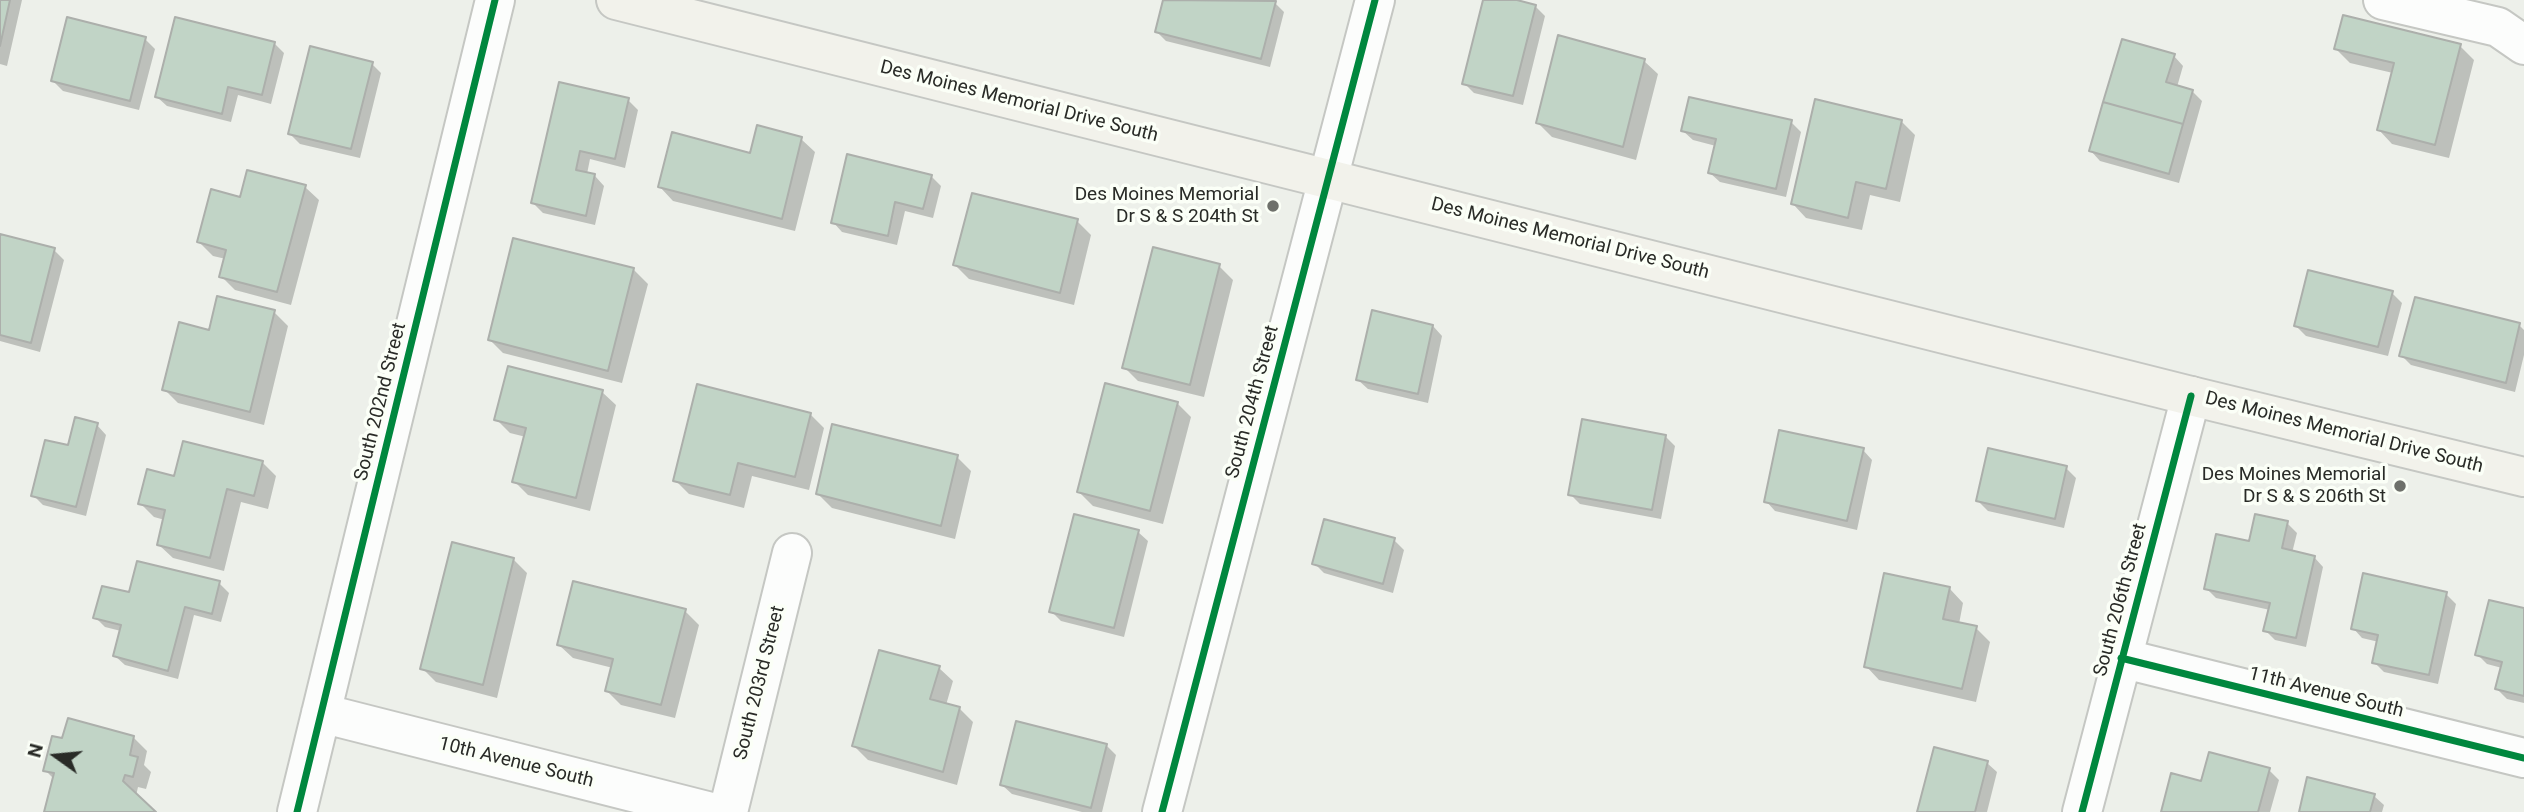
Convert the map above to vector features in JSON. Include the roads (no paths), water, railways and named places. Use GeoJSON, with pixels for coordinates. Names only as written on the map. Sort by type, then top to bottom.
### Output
{"type":"FeatureCollection","features":[{"type":"Feature","properties":{"kind":"main road","name":"Des Moines Memorial Drive South"},"geometry":{"type":"LineString","coordinates":[[616,0],[850,61],[1329,177],[2191,396],[2524,477]]}},
{"type":"Feature","properties":{"kind":"street","name":"South 202nd Street"},"geometry":{"type":"LineString","coordinates":[[297,812],[495,0]]}},
{"type":"Feature","properties":{"kind":"street","name":"South 204th Street"},"geometry":{"type":"LineString","coordinates":[[1162,812],[1375,0]]}},
{"type":"Feature","properties":{"kind":"street"},"geometry":{"type":"LineString","coordinates":[[2384,0],[2498,27],[2524,45]]}},
{"type":"Feature","properties":{"kind":"street","name":"South 206th Street"},"geometry":{"type":"LineString","coordinates":[[2082,812],[2191,396]]}},
{"type":"Feature","properties":{"kind":"street","name":"South 203rd Street"},"geometry":{"type":"LineString","coordinates":[[727,812],[792,553]]}},
{"type":"Feature","properties":{"kind":"street","name":"11th Avenue South"},"geometry":{"type":"LineString","coordinates":[[2121,658],[2524,758]]}},
{"type":"Feature","properties":{"kind":"street","name":"10th Avenue South"},"geometry":{"type":"LineString","coordinates":[[321,713],[711,812]]}},
{"type":"Feature","properties":{"kind":"place","name":"Des Moines Memorial Dr S & S 204th St"},"geometry":{"type":"Point","coordinates":[1273,206]}},
{"type":"Feature","properties":{"kind":"place","name":"Des Moines Memorial Dr S & S 206th St"},"geometry":{"type":"Point","coordinates":[2400,486]}}]}
